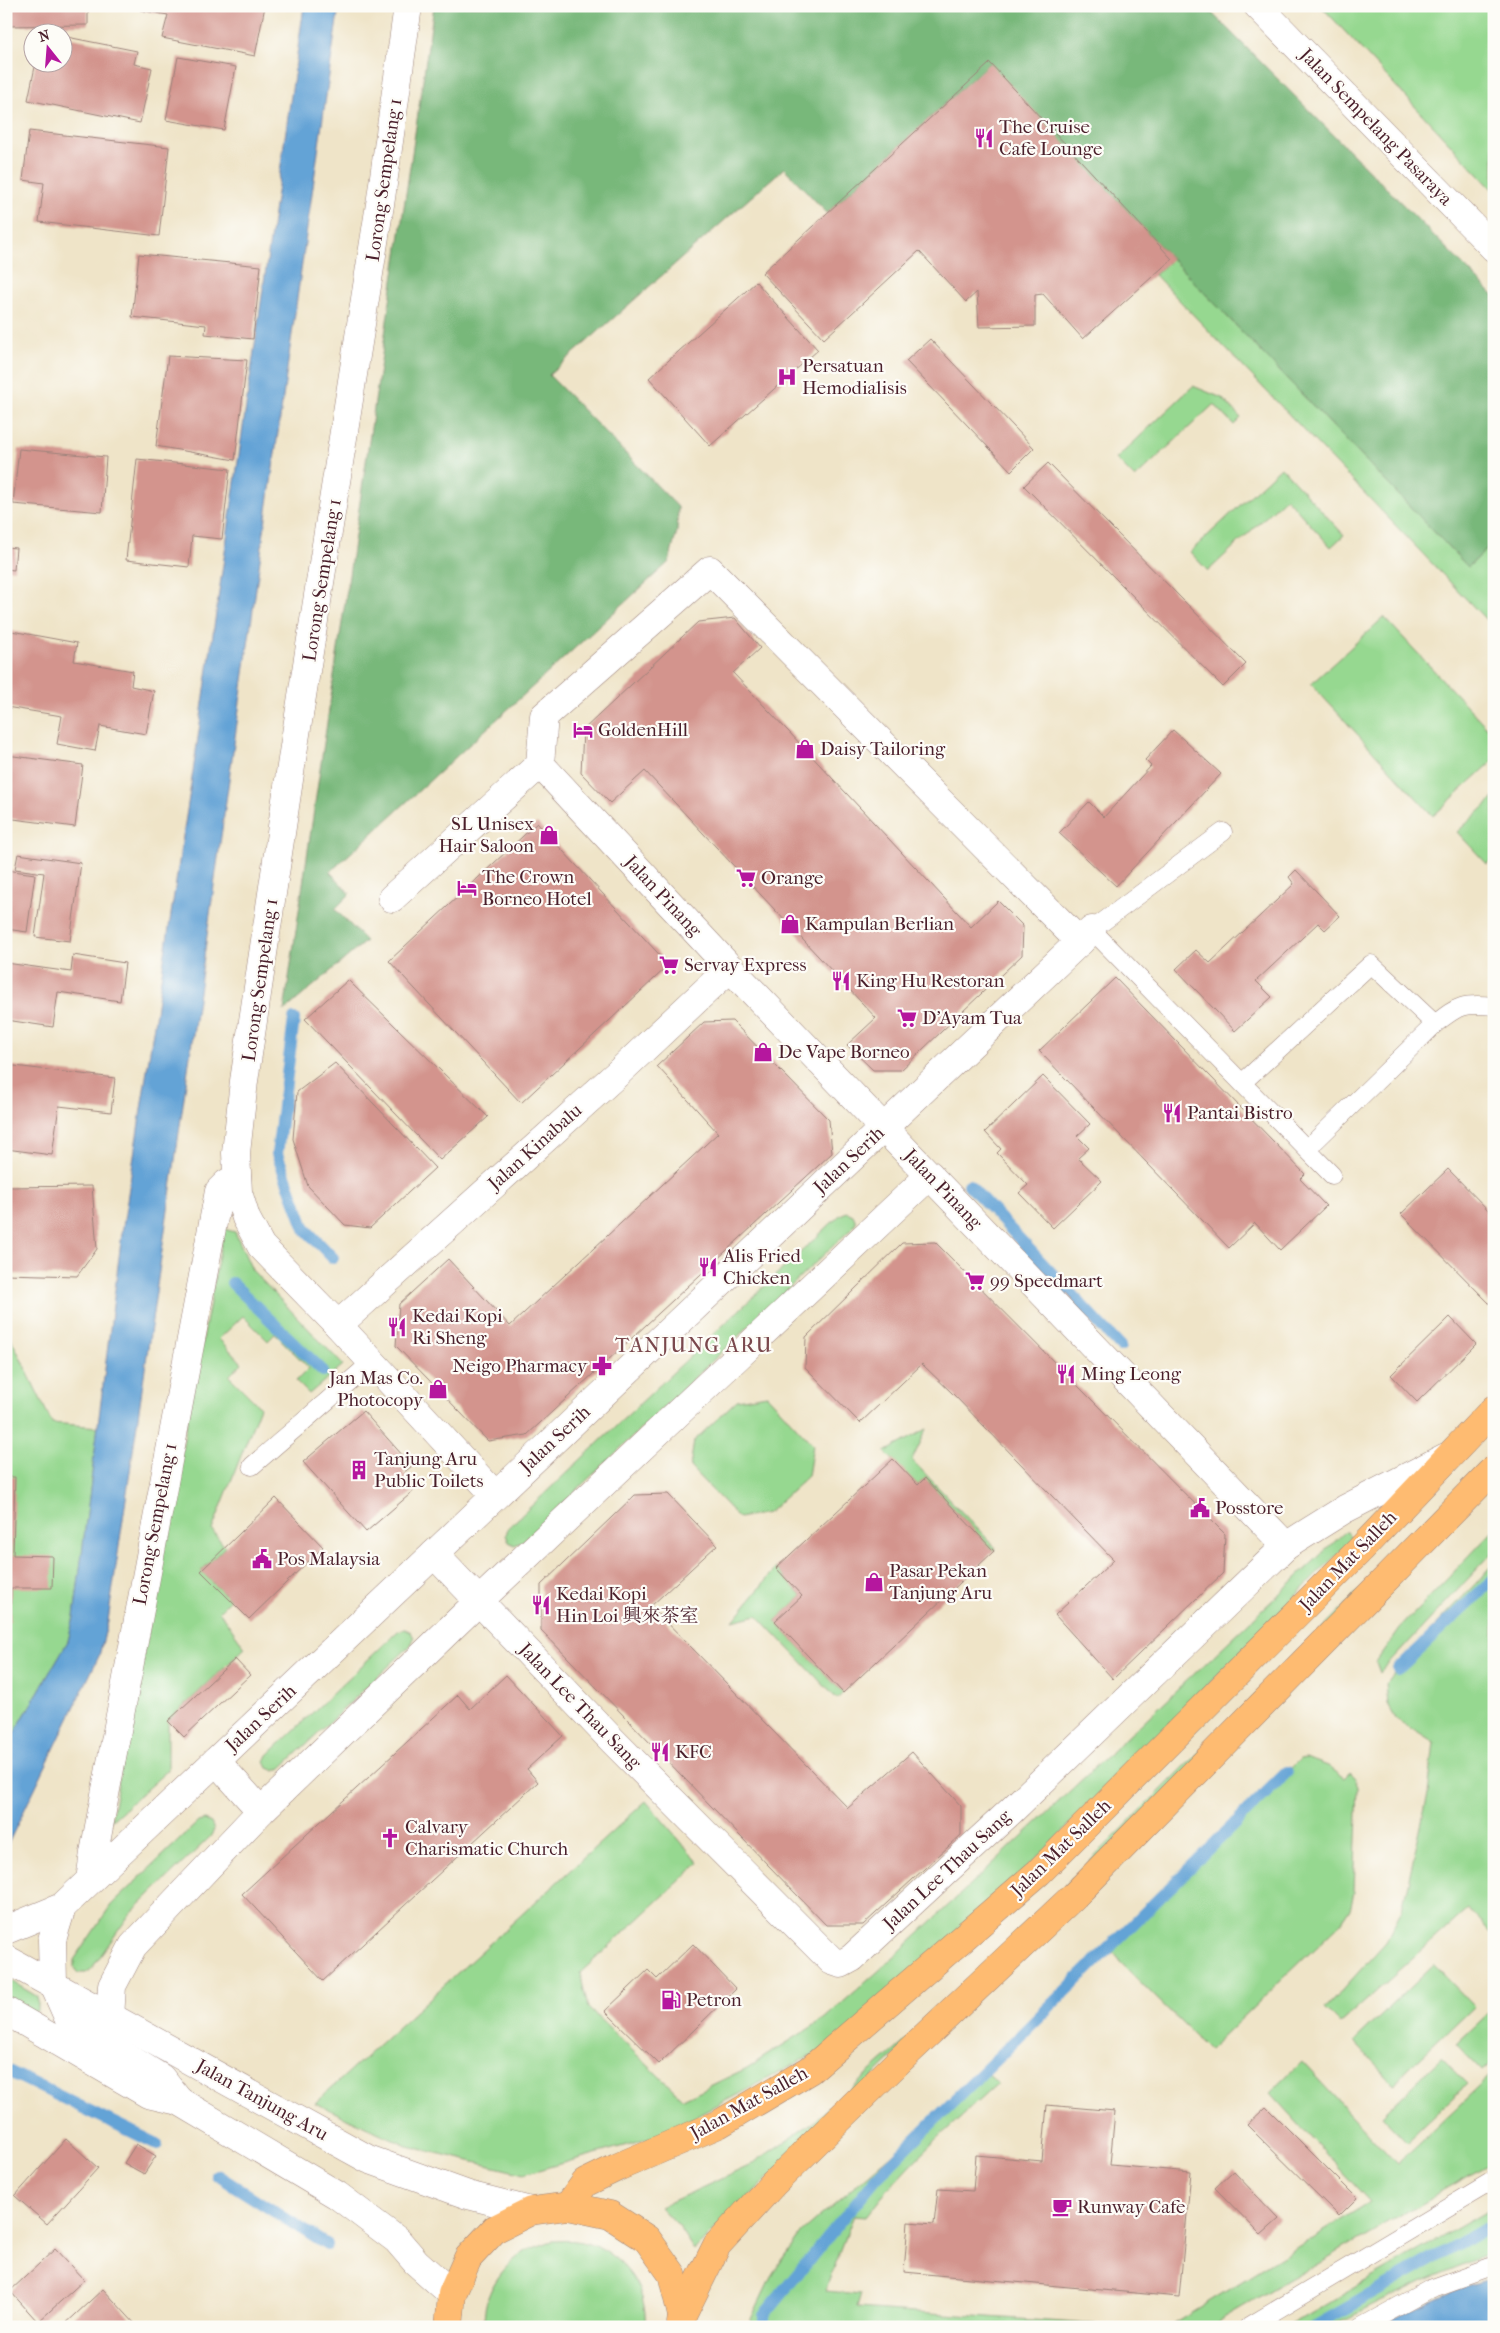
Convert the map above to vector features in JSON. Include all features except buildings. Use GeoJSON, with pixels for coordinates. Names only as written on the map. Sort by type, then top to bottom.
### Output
{"type":"FeatureCollection","features":[{"type":"Feature","properties":{"kind":"main road","name":"Jalan Mat Salleh"},"geometry":{"type":"LineString","coordinates":[[568,2206],[585,2183],[719,2124],[810,2070],[1039,1872],[1359,1551],[1494,1409]]}},
{"type":"Feature","properties":{"kind":"main road","name":"Jalan Mat Salleh"},"geometry":{"type":"LineString","coordinates":[[681,2322],[717,2245],[773,2184],[900,2060],[1075,1895],[1494,1470]]}},
{"type":"Feature","properties":{"kind":"main road"},"geometry":{"type":"LineString","coordinates":[[449,2327],[452,2294],[468,2258],[495,2229],[530,2211],[568,2206],[610,2215],[647,2239],[672,2274],[681,2322]]}},
{"type":"Feature","properties":{"kind":"street","name":"Lorong Sempelang 1"},"geometry":{"type":"LineString","coordinates":[[90,1880],[95,1844],[215,1208],[219,1191],[228,1183],[237,1166],[244,1081],[292,763],[377,227],[408,6]]}},
{"type":"Feature","properties":{"kind":"street","name":"Jalan Sempelang Pasaraya"},"geometry":{"type":"LineString","coordinates":[[1258,6],[1494,248]]}},
{"type":"Feature","properties":{"kind":"street"},"geometry":{"type":"LineString","coordinates":[[392,898],[540,764],[544,716],[710,570],[1086,936]]}},
{"type":"Feature","properties":{"kind":"street","name":"Jalan Pinang"},"geometry":{"type":"LineString","coordinates":[[540,764],[730,968],[1286,1546]]}},
{"type":"Feature","properties":{"kind":"street","name":"Jalan Serih"},"geometry":{"type":"LineString","coordinates":[[6,1930],[62,1907],[1086,936]]}},
{"type":"Feature","properties":{"kind":"street","name":"Jalan Kinabalu"},"geometry":{"type":"LineString","coordinates":[[338,1325],[730,968]]}},
{"type":"Feature","properties":{"kind":"street"},"geometry":{"type":"LineString","coordinates":[[237,1166],[238,1192],[246,1218],[261,1246],[338,1325],[495,1495]]}},
{"type":"Feature","properties":{"kind":"street"},"geometry":{"type":"LineString","coordinates":[[110,2018],[112,1986],[133,1946],[261,1810],[479,1601],[930,1175]]}},
{"type":"Feature","properties":{"kind":"street","name":"Jalan Lee Thau Sang"},"geometry":{"type":"LineString","coordinates":[[479,1601],[613,1741],[832,1961],[841,1964],[852,1958],[1012,1810],[1286,1546],[1345,1509],[1449,1455]]}},
{"type":"Feature","properties":{"kind":"street"},"geometry":{"type":"LineString","coordinates":[[434,1554],[479,1601]]}},
{"type":"Feature","properties":{"kind":"street"},"geometry":{"type":"LineString","coordinates":[[216,1761],[261,1810]]}},
{"type":"Feature","properties":{"kind":"street"},"geometry":{"type":"LineString","coordinates":[[62,1907],[52,1940],[53,1983],[70,2022],[161,2078],[179,2101]]}},
{"type":"Feature","properties":{"kind":"street","name":"Jalan Tanjung Aru"},"geometry":{"type":"LineString","coordinates":[[6,1958],[53,1983],[110,2018],[368,2159],[468,2196],[530,2211]]}},
{"type":"Feature","properties":{"kind":"street"},"geometry":{"type":"LineString","coordinates":[[6,2011],[148,2094],[179,2101],[337,2195],[397,2240],[416,2262],[452,2294]]}},
{"type":"Feature","properties":{"kind":"lane"},"geometry":{"type":"LineString","coordinates":[[1223,832],[1086,936],[1242,1083],[1332,1175]]}},
{"type":"Feature","properties":{"kind":"lane"},"geometry":{"type":"LineString","coordinates":[[1242,1083],[1372,964],[1435,1024]]}},
{"type":"Feature","properties":{"kind":"lane"},"geometry":{"type":"LineString","coordinates":[[1307,1149],[1435,1024],[1454,1008],[1471,1004],[1494,1006]]}},
{"type":"Feature","properties":{"kind":"lane"},"geometry":{"type":"LineString","coordinates":[[252,1466],[372,1362]]}},
{"type":"Feature","properties":{"kind":"lane"},"geometry":{"type":"LineString","coordinates":[[1248,2327],[1494,2180]]}},
{"type":"Feature","properties":{"kind":"lane"},"geometry":{"type":"LineString","coordinates":[[1361,2327],[1430,2289],[1494,2266]]}},
{"type":"Feature","properties":{"kind":"green space"},"geometry":{"type":"Polygon","coordinates":[[[434,6],[1205,6],[1494,296],[1494,425],[1486,433],[1494,442],[1494,543],[1468,567],[1172,259],[989,63],[827,213],[784,168],[549,375],[678,507],[677,531],[669,562],[330,872],[350,894],[335,909],[366,941],[284,1011],[434,6]]]}},
{"type":"Feature","properties":{"kind":"green space"},"geometry":{"type":"Polygon","coordinates":[[[1321,6],[1494,6],[1494,191],[1321,6]]]}},
{"type":"Feature","properties":{"kind":"green space"},"geometry":{"type":"Polygon","coordinates":[[[1172,259],[1468,567],[1494,543],[1494,628],[1155,275],[1172,259]]]}},
{"type":"Feature","properties":{"kind":"green space"},"geometry":{"type":"Polygon","coordinates":[[[1193,386],[1222,398],[1241,418],[1234,425],[1214,404],[1135,478],[1116,459],[1193,386]]]}},
{"type":"Feature","properties":{"kind":"green space"},"geometry":{"type":"Polygon","coordinates":[[[1281,467],[1344,535],[1331,547],[1286,498],[1208,571],[1190,552],[1281,467]]]}},
{"type":"Feature","properties":{"kind":"green space"},"geometry":{"type":"Polygon","coordinates":[[[1384,617],[1494,735],[1494,760],[1433,816],[1311,684],[1384,617]]]}},
{"type":"Feature","properties":{"kind":"green space"},"geometry":{"type":"Polygon","coordinates":[[[1494,798],[1494,857],[1487,864],[1457,832],[1494,798]]]}},
{"type":"Feature","properties":{"kind":"green space"},"geometry":{"type":"Polygon","coordinates":[[[847,1212],[853,1215],[856,1222],[852,1228],[522,1542],[515,1545],[509,1542],[506,1535],[508,1528],[840,1215],[847,1212]]]}},
{"type":"Feature","properties":{"kind":"green space"},"geometry":{"type":"Polygon","coordinates":[[[224,1229],[235,1232],[252,1270],[343,1365],[309,1394],[296,1381],[309,1368],[275,1334],[268,1341],[243,1316],[219,1339],[242,1363],[229,1376],[260,1407],[212,1530],[225,1547],[201,1571],[230,1600],[219,1611],[245,1648],[168,1721],[168,1770],[111,1821],[224,1229]]]}},
{"type":"Feature","properties":{"kind":"green space"},"geometry":{"type":"Polygon","coordinates":[[[6,1328],[52,1423],[98,1427],[74,1617],[68,1641],[6,1747],[6,1328]]]}},
{"type":"Feature","properties":{"kind":"green space"},"geometry":{"type":"Polygon","coordinates":[[[767,1395],[813,1445],[808,1476],[768,1513],[739,1518],[690,1467],[694,1441],[737,1400],[767,1395]]]}},
{"type":"Feature","properties":{"kind":"green space"},"geometry":{"type":"Polygon","coordinates":[[[927,1429],[912,1460],[996,1548],[994,1551],[925,1478],[918,1485],[885,1452],[927,1429]]]}},
{"type":"Feature","properties":{"kind":"green space"},"geometry":{"type":"Polygon","coordinates":[[[1494,1452],[1494,1464],[1347,1616],[694,2250],[678,2226],[660,2207],[749,2166],[809,2125],[901,2045],[1068,1883],[1335,1616],[1494,1452]]]}},
{"type":"Feature","properties":{"kind":"green space"},"geometry":{"type":"Polygon","coordinates":[[[1494,1530],[1494,1551],[1380,1673],[1376,1662],[1400,1628],[1494,1530]]]}},
{"type":"Feature","properties":{"kind":"green space"},"geometry":{"type":"Polygon","coordinates":[[[1346,1531],[1353,1538],[968,1927],[843,2039],[659,2136],[524,2174],[407,2146],[315,2103],[646,1801],[699,1863],[580,1973],[588,2008],[683,2099],[747,2068],[824,2019],[883,1967],[1346,1531]]]}},
{"type":"Feature","properties":{"kind":"green space"},"geometry":{"type":"Polygon","coordinates":[[[1494,1564],[1494,1936],[1468,1909],[1340,2024],[1325,2009],[1385,1943],[1402,1909],[1428,1794],[1434,1743],[1396,1719],[1388,1705],[1386,1684],[1404,1659],[1494,1564]]]}},
{"type":"Feature","properties":{"kind":"green space"},"geometry":{"type":"Polygon","coordinates":[[[776,1568],[802,1596],[775,1621],[843,1693],[837,1699],[757,1615],[733,1621],[776,1568]]]}},
{"type":"Feature","properties":{"kind":"green space"},"geometry":{"type":"Polygon","coordinates":[[[405,1629],[411,1632],[414,1638],[411,1645],[281,1768],[275,1771],[268,1768],[265,1762],[268,1755],[398,1631],[405,1629]]]}},
{"type":"Feature","properties":{"kind":"green space"},"geometry":{"type":"Polygon","coordinates":[[[1306,1758],[1328,1766],[1344,1778],[1350,1772],[1355,1777],[1358,1787],[1354,1892],[1350,1909],[1340,1924],[1209,2050],[1121,1963],[1109,1946],[1300,1759],[1306,1758]]]}},
{"type":"Feature","properties":{"kind":"green space"},"geometry":{"type":"Polygon","coordinates":[[[205,1820],[211,1823],[214,1830],[210,1837],[130,1914],[92,1968],[86,1973],[79,1973],[74,1967],[74,1960],[111,1905],[198,1822],[205,1820]]]}},
{"type":"Feature","properties":{"kind":"green space"},"geometry":{"type":"Polygon","coordinates":[[[1434,1965],[1474,2006],[1394,2083],[1354,2042],[1434,1965]]]}},
{"type":"Feature","properties":{"kind":"green space"},"geometry":{"type":"Polygon","coordinates":[[[6,1978],[38,1997],[38,2009],[33,2015],[6,1998],[6,1978]]]}},
{"type":"Feature","properties":{"kind":"green space"},"geometry":{"type":"Polygon","coordinates":[[[1494,2008],[1494,2060],[1482,2071],[1456,2044],[1494,2008]]]}},
{"type":"Feature","properties":{"kind":"green space"},"geometry":{"type":"Polygon","coordinates":[[[1441,2058],[1467,2084],[1406,2142],[1381,2116],[1441,2058]]]}},
{"type":"Feature","properties":{"kind":"green space"},"geometry":{"type":"Polygon","coordinates":[[[1302,2062],[1397,2164],[1494,2072],[1494,2161],[1209,2327],[1168,2327],[1370,2202],[1270,2093],[1302,2062]]]}},
{"type":"Feature","properties":{"kind":"green space"},"geometry":{"type":"Polygon","coordinates":[[[987,2072],[997,2084],[912,2164],[866,2217],[854,2216],[825,2291],[861,2294],[857,2308],[1135,2327],[750,2327],[751,2319],[773,2273],[802,2232],[987,2072]]]}},
{"type":"Feature","properties":{"kind":"green space"},"geometry":{"type":"Polygon","coordinates":[[[1494,2207],[1494,2252],[1423,2281],[1330,2327],[1286,2327],[1494,2207]]]}},
{"type":"Feature","properties":{"kind":"green space"},"geometry":{"type":"Polygon","coordinates":[[[552,2241],[573,2241],[591,2245],[605,2251],[617,2260],[636,2283],[642,2297],[645,2311],[645,2327],[485,2327],[484,2315],[486,2304],[490,2292],[503,2272],[520,2255],[552,2241]]]}},
{"type":"Feature","properties":{"kind":"water"},"geometry":{"type":"Polygon","coordinates":[[[304,6],[339,6],[108,1621],[99,1656],[6,1848],[6,1747],[68,1641],[74,1617],[122,1233],[195,758],[304,6]]]}},
{"type":"Feature","properties":{"kind":"water"},"geometry":{"type":"Polygon","coordinates":[[[1494,2279],[1494,2327],[1379,2327],[1449,2293],[1494,2279]]]}},
{"type":"Feature","properties":{"kind":"waterway"},"geometry":{"type":"LineString","coordinates":[[294,1019],[277,1154],[305,1229],[333,1258]]}},
{"type":"Feature","properties":{"kind":"waterway"},"geometry":{"type":"LineString","coordinates":[[969,1185],[1120,1346]]}},
{"type":"Feature","properties":{"kind":"waterway"},"geometry":{"type":"LineString","coordinates":[[232,1283],[323,1371]]}},
{"type":"Feature","properties":{"kind":"waterway"},"geometry":{"type":"LineString","coordinates":[[1398,1669],[1494,1579]]}},
{"type":"Feature","properties":{"kind":"waterway"},"geometry":{"type":"LineString","coordinates":[[764,2327],[764,2315],[877,2177],[1287,1772]]}},
{"type":"Feature","properties":{"kind":"waterway"},"geometry":{"type":"LineString","coordinates":[[6,2070],[157,2144]]}},
{"type":"Feature","properties":{"kind":"waterway"},"geometry":{"type":"LineString","coordinates":[[217,2175],[327,2245]]}},
{"type":"Feature","properties":{"kind":"waterway"},"geometry":{"type":"LineString","coordinates":[[1314,2327],[1485,2229],[1494,2227]]}},
{"type":"Feature","properties":{"kind":"place","name":"The Cruise Cafe Lounge"},"geometry":{"type":"Point","coordinates":[984,138]}},
{"type":"Feature","properties":{"kind":"place","name":"Persatuan Hemodialisis"},"geometry":{"type":"Point","coordinates":[787,377]}},
{"type":"Feature","properties":{"kind":"place","name":"GoldenHill"},"geometry":{"type":"Point","coordinates":[583,730]}},
{"type":"Feature","properties":{"kind":"place","name":"Daisy Tailoring"},"geometry":{"type":"Point","coordinates":[805,749]}},
{"type":"Feature","properties":{"kind":"place","name":"SL Unisex Hair Saloon"},"geometry":{"type":"Point","coordinates":[549,835]}},
{"type":"Feature","properties":{"kind":"place","name":"Orange"},"geometry":{"type":"Point","coordinates":[746,878]}},
{"type":"Feature","properties":{"kind":"place","name":"The Crown Borneo Hotel"},"geometry":{"type":"Point","coordinates":[467,888]}},
{"type":"Feature","properties":{"kind":"place","name":"Kampulan Berlian"},"geometry":{"type":"Point","coordinates":[790,924]}},
{"type":"Feature","properties":{"kind":"place","name":"Servay Express"},"geometry":{"type":"Point","coordinates":[669,965]}},
{"type":"Feature","properties":{"kind":"place","name":"King Hu Restoran"},"geometry":{"type":"Point","coordinates":[841,981]}},
{"type":"Feature","properties":{"kind":"place","name":"D'Ayam Tua"},"geometry":{"type":"Point","coordinates":[907,1018]}},
{"type":"Feature","properties":{"kind":"place","name":"De Vape Borneo"},"geometry":{"type":"Point","coordinates":[763,1052]}},
{"type":"Feature","properties":{"kind":"place","name":"Pantai Bistro"},"geometry":{"type":"Point","coordinates":[1172,1113]}},
{"type":"Feature","properties":{"kind":"place","name":"Alis Fried Chicken"},"geometry":{"type":"Point","coordinates":[708,1267]}},
{"type":"Feature","properties":{"kind":"place","name":"99 Speedmart"},"geometry":{"type":"Point","coordinates":[975,1281]}},
{"type":"Feature","properties":{"kind":"place","name":"Kedai Kopi Ri Sheng"},"geometry":{"type":"Point","coordinates":[397,1327]}},
{"type":"Feature","properties":{"kind":"place","name":"Neigo Pharmacy"},"geometry":{"type":"Point","coordinates":[602,1366]}},
{"type":"Feature","properties":{"kind":"place","name":"Ming Leong"},"geometry":{"type":"Point","coordinates":[1066,1374]}},
{"type":"Feature","properties":{"kind":"place","name":"Jan Mas Co. Photocopy"},"geometry":{"type":"Point","coordinates":[438,1389]}},
{"type":"Feature","properties":{"kind":"place","name":"Tanjung Aru Public Toilets"},"geometry":{"type":"Point","coordinates":[359,1470]}},
{"type":"Feature","properties":{"kind":"place","name":"Posstore"},"geometry":{"type":"Point","coordinates":[1200,1508]}},
{"type":"Feature","properties":{"kind":"place","name":"Pos Malaysia"},"geometry":{"type":"Point","coordinates":[262,1559]}},
{"type":"Feature","properties":{"kind":"place","name":"Pasar Pekan Tanjung Aru"},"geometry":{"type":"Point","coordinates":[874,1582]}},
{"type":"Feature","properties":{"kind":"place","name":"Kedai Kopi Hin Loi 興來茶室"},"geometry":{"type":"Point","coordinates":[541,1605]}},
{"type":"Feature","properties":{"kind":"place","name":"KFC"},"geometry":{"type":"Point","coordinates":[660,1752]}},
{"type":"Feature","properties":{"kind":"place","name":"Calvary Charismatic Church"},"geometry":{"type":"Point","coordinates":[390,1838]}},
{"type":"Feature","properties":{"kind":"place","name":"Petron"},"geometry":{"type":"Point","coordinates":[671,2000]}},
{"type":"Feature","properties":{"kind":"place","name":"Runway Cafe"},"geometry":{"type":"Point","coordinates":[1062,2207]}},
{"type":"Feature","properties":{"kind":"district","name":"TANJUNG ARU"},"geometry":{"type":"Point","coordinates":[694,1345]}}]}
